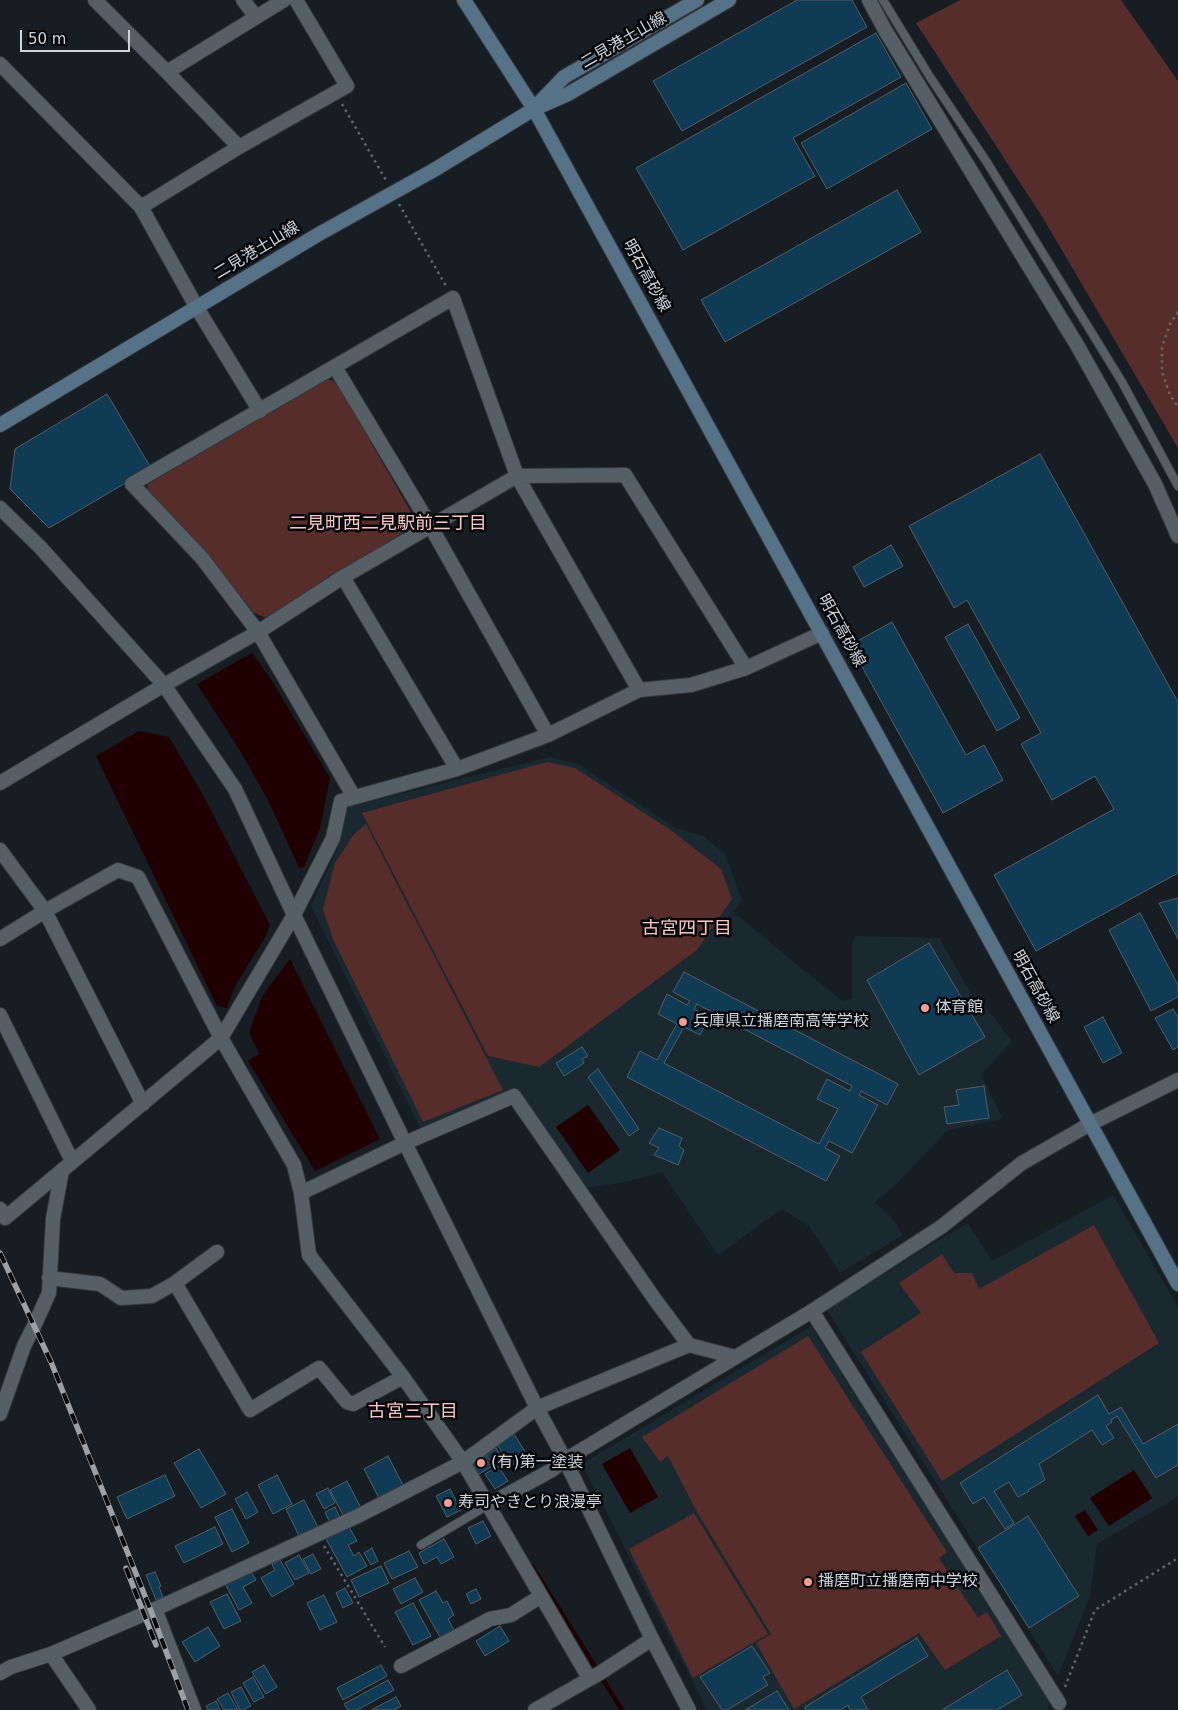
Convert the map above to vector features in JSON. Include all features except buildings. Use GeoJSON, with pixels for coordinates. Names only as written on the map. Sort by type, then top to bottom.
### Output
{"type":"FeatureCollection","features":[{"type":"Feature","properties":{"kind":"main road","name":"明石高砂線"},"geometry":{"type":"LineString","coordinates":[[464,0],[534,109],[1178,1284]]}},
{"type":"Feature","properties":{"kind":"main road","name":"二見港土山線"},"geometry":{"type":"LineString","coordinates":[[534,109],[564,77],[697,0]]}},
{"type":"Feature","properties":{"kind":"main road","name":"二見港土山線"},"geometry":{"type":"LineString","coordinates":[[0,425],[319,234],[434,170],[534,109],[568,94],[729,0]]}},
{"type":"Feature","properties":{"kind":"street"},"geometry":{"type":"LineString","coordinates":[[95,0],[239,147]]}},
{"type":"Feature","properties":{"kind":"street"},"geometry":{"type":"LineString","coordinates":[[243,0],[256,17]]}},
{"type":"Feature","properties":{"kind":"street"},"geometry":{"type":"LineString","coordinates":[[167,72],[284,0]]}},
{"type":"Feature","properties":{"kind":"street"},"geometry":{"type":"LineString","coordinates":[[142,208],[239,147],[347,86],[296,0]]}},
{"type":"Feature","properties":{"kind":"street"},"geometry":{"type":"LineString","coordinates":[[869,0],[885,30],[1077,345],[1155,484],[1178,536]]}},
{"type":"Feature","properties":{"kind":"street"},"geometry":{"type":"LineString","coordinates":[[0,64],[142,208],[197,308],[260,411]]}},
{"type":"Feature","properties":{"kind":"street"},"geometry":{"type":"LineString","coordinates":[[354,797],[258,632],[202,558],[132,484],[452,298],[517,476],[639,690]]}},
{"type":"Feature","properties":{"kind":"street"},"geometry":{"type":"LineString","coordinates":[[335,366],[431,527],[548,736]]}},
{"type":"Feature","properties":{"kind":"street"},"geometry":{"type":"LineString","coordinates":[[0,784],[164,685],[258,632],[343,577],[517,476],[625,475],[746,668]]}},
{"type":"Feature","properties":{"kind":"street"},"geometry":{"type":"LineString","coordinates":[[0,508],[40,547],[164,685],[235,789],[405,1143],[689,1710]]}},
{"type":"Feature","properties":{"kind":"street"},"geometry":{"type":"LineString","coordinates":[[343,577],[457,769]]}},
{"type":"Feature","properties":{"kind":"street"},"geometry":{"type":"LineString","coordinates":[[0,1208],[5,1218],[221,1038],[294,915],[334,838],[341,801],[457,769],[548,736],[639,690],[691,685],[746,668],[822,633]]}},
{"type":"Feature","properties":{"kind":"street"},"geometry":{"type":"LineString","coordinates":[[0,850],[45,911],[143,1104]]}},
{"type":"Feature","properties":{"kind":"street"},"geometry":{"type":"LineString","coordinates":[[0,939],[118,870],[138,877],[221,1038],[294,1165],[301,1193],[308,1255],[403,1377],[463,1462],[590,1678]]}},
{"type":"Feature","properties":{"kind":"street"},"geometry":{"type":"LineString","coordinates":[[0,1015],[67,1165],[53,1220],[49,1293],[24,1346],[0,1414]]}},
{"type":"Feature","properties":{"kind":"street"},"geometry":{"type":"LineString","coordinates":[[488,1505],[552,1470],[565,1460],[812,1311],[941,1227],[1022,1163],[1090,1124],[1178,1080]]}},
{"type":"Feature","properties":{"kind":"street"},"geometry":{"type":"LineString","coordinates":[[301,1193],[405,1143],[514,1096],[656,1301],[689,1345]]}},
{"type":"Feature","properties":{"kind":"street"},"geometry":{"type":"LineString","coordinates":[[49,1278],[100,1284],[121,1298],[152,1296],[174,1283],[217,1252]]}},
{"type":"Feature","properties":{"kind":"street"},"geometry":{"type":"LineString","coordinates":[[174,1283],[250,1410],[319,1368],[347,1402],[353,1404],[403,1377]]}},
{"type":"Feature","properties":{"kind":"street"},"geometry":{"type":"LineString","coordinates":[[812,1311],[1059,1703]]}},
{"type":"Feature","properties":{"kind":"street"},"geometry":{"type":"LineString","coordinates":[[0,1673],[11,1666],[51,1654],[155,1609],[318,1535],[463,1462],[537,1408],[689,1345],[735,1357]]}},
{"type":"Feature","properties":{"kind":"street"},"geometry":{"type":"LineString","coordinates":[[401,1666],[490,1619],[511,1615],[541,1596]]}},
{"type":"Feature","properties":{"kind":"street"},"geometry":{"type":"LineString","coordinates":[[155,1609],[194,1710]]}},
{"type":"Feature","properties":{"kind":"street"},"geometry":{"type":"LineString","coordinates":[[534,1710],[600,1673],[652,1639]]}},
{"type":"Feature","properties":{"kind":"street"},"geometry":{"type":"LineString","coordinates":[[51,1654],[89,1710]]}},
{"type":"Feature","properties":{"kind":"lane"},"geometry":{"type":"LineString","coordinates":[[883,0],[930,77],[988,164],[1122,382],[1178,486]]}},
{"type":"Feature","properties":{"kind":"lane"},"geometry":{"type":"LineString","coordinates":[[421,1545],[488,1505]]}},
{"type":"Feature","properties":{"kind":"path"},"geometry":{"type":"LineString","coordinates":[[1178,312],[1170,324],[1162,347],[1162,372],[1170,395],[1178,407]]}},
{"type":"Feature","properties":{"kind":"path"},"geometry":{"type":"LineString","coordinates":[[318,1535],[385,1647]]}},
{"type":"Feature","properties":{"kind":"path"},"geometry":{"type":"LineString","coordinates":[[1059,1703],[1095,1610],[1178,1558]]}},
{"type":"Feature","properties":{"kind":"shaded area"},"geometry":{"type":"Polygon","coordinates":[[[960,0],[1121,0],[1178,81],[1178,448],[1043,218],[916,23],[960,0]]]}},
{"type":"Feature","properties":{"kind":"shaded area"},"geometry":{"type":"Polygon","coordinates":[[[328,379],[336,382],[415,519],[412,527],[267,618],[254,613],[207,554],[147,491],[148,484],[328,379]]]}},
{"type":"Feature","properties":{"kind":"shaded area"},"geometry":{"type":"Polygon","coordinates":[[[252,653],[272,681],[330,778],[320,828],[304,867],[299,868],[268,800],[239,749],[197,684],[252,653]]]}},
{"type":"Feature","properties":{"kind":"shaded area"},"geometry":{"type":"Polygon","coordinates":[[[139,731],[169,737],[203,795],[270,925],[266,936],[235,986],[227,1008],[217,1006],[96,756],[139,731]]]}},
{"type":"Feature","properties":{"kind":"shaded area","name":"兵庫県立播磨南高等学校"},"geometry":{"type":"Polygon","coordinates":[[[550,757],[578,764],[676,828],[703,836],[725,854],[742,900],[733,912],[842,1001],[852,999],[852,943],[856,936],[939,938],[975,1000],[983,1004],[1012,1041],[981,1075],[1003,1119],[948,1130],[893,1187],[875,1202],[892,1218],[903,1235],[840,1273],[810,1227],[782,1209],[718,1255],[662,1172],[621,1183],[584,1188],[516,1089],[421,1130],[311,906],[339,845],[348,807],[550,757]]]}},
{"type":"Feature","properties":{"kind":"shaded area"},"geometry":{"type":"Polygon","coordinates":[[[547,762],[575,768],[672,831],[721,869],[732,899],[697,950],[539,1067],[488,1056],[362,813],[547,762]]]}},
{"type":"Feature","properties":{"kind":"shaded area"},"geometry":{"type":"Polygon","coordinates":[[[366,824],[503,1090],[423,1122],[333,939],[323,910],[335,863],[354,834],[366,824]]]}},
{"type":"Feature","properties":{"kind":"shaded area"},"geometry":{"type":"Polygon","coordinates":[[[290,959],[380,1139],[315,1171],[248,1061],[259,1054],[249,1032],[263,995],[290,959]]]}},
{"type":"Feature","properties":{"kind":"shaded area"},"geometry":{"type":"Polygon","coordinates":[[[588,1105],[620,1150],[588,1173],[556,1127],[588,1105]]]}},
{"type":"Feature","properties":{"kind":"shaded area","name":"播磨町立播磨南中学校"},"geometry":{"type":"Polygon","coordinates":[[[1113,1195],[1178,1307],[1178,1497],[1097,1544],[1090,1596],[1058,1676],[827,1310],[968,1223],[992,1261],[1113,1195]]]}},
{"type":"Feature","properties":{"kind":"shaded area"},"geometry":{"type":"Polygon","coordinates":[[[1094,1225],[1159,1343],[942,1481],[861,1352],[921,1313],[899,1283],[942,1254],[954,1273],[972,1273],[979,1289],[1094,1225]]]}},
{"type":"Feature","properties":{"kind":"shaded area","name":"播磨町立播磨南中学校"},"geometry":{"type":"Polygon","coordinates":[[[811,1326],[1050,1700],[1047,1710],[707,1710],[582,1464],[811,1326]]]}},
{"type":"Feature","properties":{"kind":"shaded area","name":"播磨町立播磨南中学校"},"geometry":{"type":"Polygon","coordinates":[[[808,1336],[947,1552],[939,1558],[978,1618],[987,1612],[1001,1636],[945,1670],[919,1633],[794,1709],[756,1643],[771,1634],[697,1512],[668,1456],[660,1462],[642,1437],[808,1336]]]}},
{"type":"Feature","properties":{"kind":"shaded area"},"geometry":{"type":"Polygon","coordinates":[[[630,1448],[658,1497],[630,1513],[602,1464],[630,1448]]]}},
{"type":"Feature","properties":{"kind":"shaded area"},"geometry":{"type":"Polygon","coordinates":[[[1134,1470],[1152,1498],[1109,1526],[1090,1498],[1134,1470]]]}},
{"type":"Feature","properties":{"kind":"shaded area"},"geometry":{"type":"Polygon","coordinates":[[[1085,1510],[1098,1530],[1088,1536],[1075,1516],[1085,1510]]]}},
{"type":"Feature","properties":{"kind":"shaded area"},"geometry":{"type":"Polygon","coordinates":[[[694,1513],[768,1634],[693,1678],[629,1549],[694,1513]]]}},
{"type":"Feature","properties":{"kind":"waterway"},"geometry":{"type":"LineString","coordinates":[[532,1566],[622,1710]]}},
{"type":"Feature","properties":{"kind":"railway"},"geometry":{"type":"LineString","coordinates":[[0,1253],[51,1362],[151,1611],[188,1710]]}},
{"type":"Feature","properties":{"kind":"railway"},"geometry":{"type":"LineString","coordinates":[[126,1568],[156,1645]]}},
{"type":"Feature","properties":{"kind":"place","name":"体育館"},"geometry":{"type":"Point","coordinates":[925,1008]}},
{"type":"Feature","properties":{"kind":"place","name":"兵庫県立播磨南高等学校"},"geometry":{"type":"Point","coordinates":[683,1022]}},
{"type":"Feature","properties":{"kind":"place","name":"(有)第一塗装"},"geometry":{"type":"Point","coordinates":[481,1463]}},
{"type":"Feature","properties":{"kind":"place","name":"寿司やきとり浪漫亭"},"geometry":{"type":"Point","coordinates":[448,1503]}},
{"type":"Feature","properties":{"kind":"place","name":"播磨町立播磨南中学校"},"geometry":{"type":"Point","coordinates":[808,1582]}},
{"type":"Feature","properties":{"kind":"district","name":"二見町西二見駅前三丁目"},"geometry":{"type":"Point","coordinates":[388,524]}},
{"type":"Feature","properties":{"kind":"district","name":"古宮四丁目"},"geometry":{"type":"Point","coordinates":[687,929]}},
{"type":"Feature","properties":{"kind":"district","name":"古宮三丁目"},"geometry":{"type":"Point","coordinates":[413,1412]}}]}
